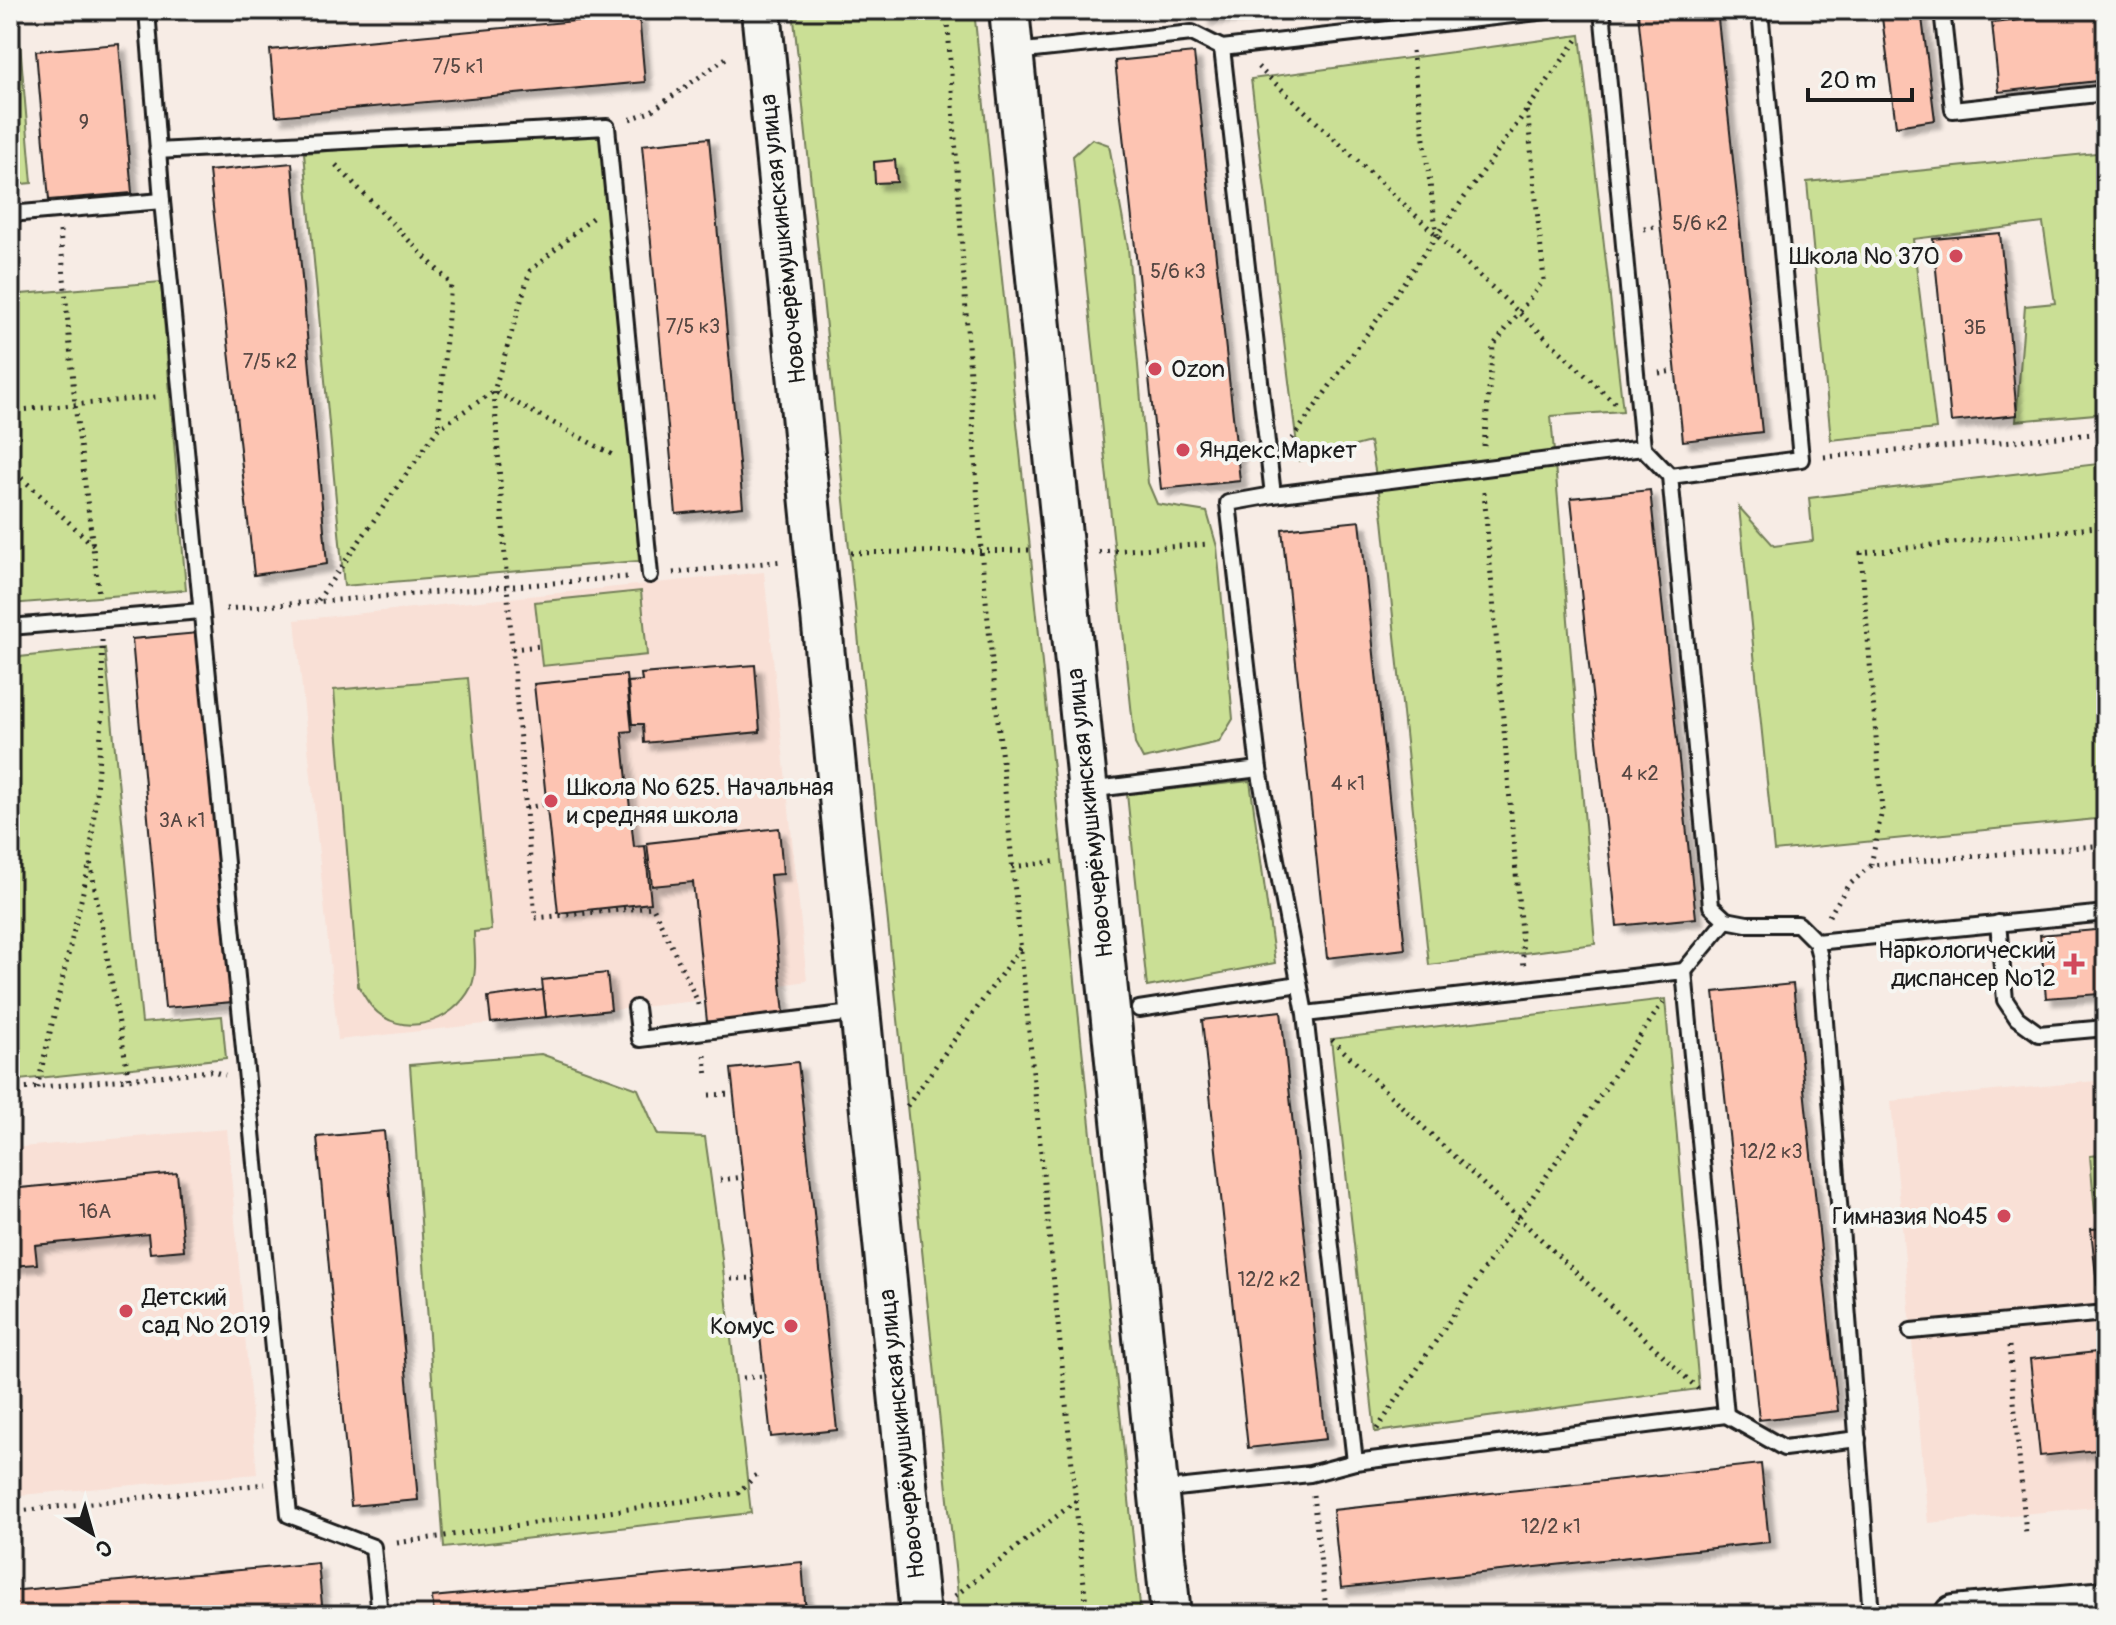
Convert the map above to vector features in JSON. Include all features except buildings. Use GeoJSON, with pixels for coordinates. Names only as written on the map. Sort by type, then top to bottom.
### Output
{"type":"FeatureCollection","features":[{"type":"Feature","properties":{"kind":"street","name":"Новочерёмушкинская улица"},"geometry":{"type":"LineString","coordinates":[[761,10],[870,1121],[931,1610]]}},
{"type":"Feature","properties":{"kind":"street","name":"Новочерёмушкинская улица"},"geometry":{"type":"LineString","coordinates":[[1009,10],[1171,1615]]}},
{"type":"Feature","properties":{"kind":"street"},"geometry":{"type":"LineString","coordinates":[[1954,1615],[2013,1612],[2106,1601]]}},
{"type":"Feature","properties":{"kind":"lane"},"geometry":{"type":"LineString","coordinates":[[147,10],[157,151],[289,1515],[373,1547],[380,1615]]}},
{"type":"Feature","properties":{"kind":"lane"},"geometry":{"type":"LineString","coordinates":[[1013,52],[1192,33],[1229,47],[1556,10]]}},
{"type":"Feature","properties":{"kind":"lane"},"geometry":{"type":"LineString","coordinates":[[1602,10],[1643,448],[1670,476],[1711,906],[1726,920],[1747,924],[1798,924],[1816,942],[1820,957],[1871,1615]]}},
{"type":"Feature","properties":{"kind":"lane"},"geometry":{"type":"LineString","coordinates":[[1670,476],[1801,459],[1760,10]]}},
{"type":"Feature","properties":{"kind":"lane"},"geometry":{"type":"LineString","coordinates":[[1942,10],[1953,110],[2106,93]]}},
{"type":"Feature","properties":{"kind":"lane"},"geometry":{"type":"LineString","coordinates":[[1229,47],[1273,495]]}},
{"type":"Feature","properties":{"kind":"lane"},"geometry":{"type":"LineString","coordinates":[[157,151],[607,127],[650,575]]}},
{"type":"Feature","properties":{"kind":"lane"},"geometry":{"type":"LineString","coordinates":[[10,214],[162,201]]}},
{"type":"Feature","properties":{"kind":"lane"},"geometry":{"type":"LineString","coordinates":[[1355,1462],[1305,1014],[1259,769],[1228,503],[1643,448]]}},
{"type":"Feature","properties":{"kind":"lane"},"geometry":{"type":"LineString","coordinates":[[10,627],[201,611]]}},
{"type":"Feature","properties":{"kind":"lane"},"geometry":{"type":"LineString","coordinates":[[1088,790],[1259,769]]}},
{"type":"Feature","properties":{"kind":"lane"},"geometry":{"type":"LineString","coordinates":[[1816,942],[2106,913]]}},
{"type":"Feature","properties":{"kind":"lane"},"geometry":{"type":"LineString","coordinates":[[1305,1014],[1684,971],[1726,920]]}},
{"type":"Feature","properties":{"kind":"lane"},"geometry":{"type":"LineString","coordinates":[[1998,923],[2005,1000],[2017,1018],[2039,1034],[2106,1028]]}},
{"type":"Feature","properties":{"kind":"lane"},"geometry":{"type":"LineString","coordinates":[[1684,971],[1726,1415]]}},
{"type":"Feature","properties":{"kind":"lane"},"geometry":{"type":"LineString","coordinates":[[1139,1009],[1299,984]]}},
{"type":"Feature","properties":{"kind":"lane"},"geometry":{"type":"LineString","coordinates":[[636,1008],[640,1039],[860,1012]]}},
{"type":"Feature","properties":{"kind":"lane"},"geometry":{"type":"LineString","coordinates":[[1911,1331],[2106,1313]]}},
{"type":"Feature","properties":{"kind":"lane"},"geometry":{"type":"LineString","coordinates":[[1158,1490],[1310,1474],[1355,1462],[1726,1415],[1784,1448],[1858,1439]]}},
{"type":"Feature","properties":{"kind":"path"},"geometry":{"type":"LineString","coordinates":[[947,10],[981,550],[1087,1615]]}},
{"type":"Feature","properties":{"kind":"path"},"geometry":{"type":"LineString","coordinates":[[1408,27],[1437,236]]}},
{"type":"Feature","properties":{"kind":"path"},"geometry":{"type":"LineString","coordinates":[[1270,470],[1580,35]]}},
{"type":"Feature","properties":{"kind":"path"},"geometry":{"type":"LineString","coordinates":[[1229,47],[1437,236],[1642,429]]}},
{"type":"Feature","properties":{"kind":"path"},"geometry":{"type":"LineString","coordinates":[[607,127],[650,112],[726,58]]}},
{"type":"Feature","properties":{"kind":"path"},"geometry":{"type":"LineString","coordinates":[[1526,989],[1482,469],[1493,346],[1544,280],[1527,109]]}},
{"type":"Feature","properties":{"kind":"path"},"geometry":{"type":"LineString","coordinates":[[315,143],[451,284],[438,429]]}},
{"type":"Feature","properties":{"kind":"path"},"geometry":{"type":"LineString","coordinates":[[614,199],[530,271],[494,391],[535,918],[653,907],[697,1000]]}},
{"type":"Feature","properties":{"kind":"path"},"geometry":{"type":"LineString","coordinates":[[37,1088],[90,861],[103,709],[102,619],[75,405],[59,210]]}},
{"type":"Feature","properties":{"kind":"path"},"geometry":{"type":"LineString","coordinates":[[318,601],[438,429],[494,391]]}},
{"type":"Feature","properties":{"kind":"path"},"geometry":{"type":"LineString","coordinates":[[494,391],[639,469]]}},
{"type":"Feature","properties":{"kind":"path"},"geometry":{"type":"LineString","coordinates":[[10,411],[181,395]]}},
{"type":"Feature","properties":{"kind":"path"},"geometry":{"type":"LineString","coordinates":[[1801,459],[2106,433]]}},
{"type":"Feature","properties":{"kind":"path"},"geometry":{"type":"LineString","coordinates":[[10,467],[93,545]]}},
{"type":"Feature","properties":{"kind":"path"},"geometry":{"type":"LineString","coordinates":[[1816,942],[1847,887],[1871,865],[1882,810],[1861,553],[2106,526]]}},
{"type":"Feature","properties":{"kind":"path"},"geometry":{"type":"LineString","coordinates":[[1094,552],[1232,543]]}},
{"type":"Feature","properties":{"kind":"path"},"geometry":{"type":"LineString","coordinates":[[201,611],[650,575]]}},
{"type":"Feature","properties":{"kind":"path"},"geometry":{"type":"LineString","coordinates":[[512,649],[540,646]]}},
{"type":"Feature","properties":{"kind":"path"},"geometry":{"type":"LineString","coordinates":[[526,808],[547,804]]}},
{"type":"Feature","properties":{"kind":"path"},"geometry":{"type":"LineString","coordinates":[[1871,865],[2106,845]]}},
{"type":"Feature","properties":{"kind":"path"},"geometry":{"type":"LineString","coordinates":[[90,861],[129,1079]]}},
{"type":"Feature","properties":{"kind":"path"},"geometry":{"type":"LineString","coordinates":[[870,1121],[899,1118],[1020,948]]}},
{"type":"Feature","properties":{"kind":"path"},"geometry":{"type":"LineString","coordinates":[[1355,1462],[1684,971]]}},
{"type":"Feature","properties":{"kind":"path"},"geometry":{"type":"LineString","coordinates":[[1305,1014],[1726,1415]]}},
{"type":"Feature","properties":{"kind":"path"},"geometry":{"type":"LineString","coordinates":[[10,1090],[211,1071],[248,1083]]}},
{"type":"Feature","properties":{"kind":"path"},"geometry":{"type":"LineString","coordinates":[[709,1095],[733,1094]]}},
{"type":"Feature","properties":{"kind":"path"},"geometry":{"type":"LineString","coordinates":[[720,1180],[743,1177]]}},
{"type":"Feature","properties":{"kind":"path"},"geometry":{"type":"LineString","coordinates":[[731,1279],[754,1278]]}},
{"type":"Feature","properties":{"kind":"path"},"geometry":{"type":"LineString","coordinates":[[2007,1321],[2026,1534]]}},
{"type":"Feature","properties":{"kind":"path"},"geometry":{"type":"LineString","coordinates":[[743,1378],[764,1376]]}},
{"type":"Feature","properties":{"kind":"path"},"geometry":{"type":"LineString","coordinates":[[373,1547],[738,1493],[760,1471]]}},
{"type":"Feature","properties":{"kind":"path"},"geometry":{"type":"LineString","coordinates":[[1310,1474],[1325,1600]]}},
{"type":"Feature","properties":{"kind":"path"},"geometry":{"type":"LineString","coordinates":[[10,1512],[286,1482]]}},
{"type":"Feature","properties":{"kind":"path"},"geometry":{"type":"LineString","coordinates":[[931,1610],[1076,1501]]}},
{"type":"Feature","properties":{"kind":"shaded area","name":"Школа № 625. Начальная и средняя школа"},"geometry":{"type":"Polygon","coordinates":[[[764,572],[807,981],[781,985],[784,1014],[707,1022],[705,1000],[338,1040],[295,620],[764,572]]]}},
{"type":"Feature","properties":{"kind":"shaded area","name":"Гимназия №45"},"geometry":{"type":"Polygon","coordinates":[[[2106,1080],[2106,1506],[1928,1523],[1891,1101],[2106,1080]]]}},
{"type":"Feature","properties":{"kind":"shaded area","name":"Детский сад № 2019"},"geometry":{"type":"Polygon","coordinates":[[[227,1129],[257,1474],[10,1496],[10,1148],[227,1129]]]}},
{"type":"Feature","properties":{"kind":"green space"},"geometry":{"type":"Polygon","coordinates":[[[793,10],[974,10],[1141,1615],[960,1615],[793,10]]]}},
{"type":"Feature","properties":{"kind":"green space"},"geometry":{"type":"Polygon","coordinates":[[[10,32],[19,32],[32,183],[10,185],[10,32]]]}},
{"type":"Feature","properties":{"kind":"green space"},"geometry":{"type":"Polygon","coordinates":[[[1580,35],[1623,411],[1551,416],[1595,944],[1429,965],[1382,510],[1370,442],[1299,461],[1251,79],[1580,35]]]}},
{"type":"Feature","properties":{"kind":"green space"},"geometry":{"type":"Polygon","coordinates":[[[604,128],[639,561],[344,586],[304,153],[604,128]]]}},
{"type":"Feature","properties":{"kind":"green space"},"geometry":{"type":"Polygon","coordinates":[[[1092,139],[1109,145],[1128,248],[1148,483],[1157,504],[1207,512],[1217,547],[1233,719],[1219,742],[1143,759],[1135,744],[1073,156],[1092,139]]]}},
{"type":"Feature","properties":{"kind":"green space","name":"Школа № 370"},"geometry":{"type":"Polygon","coordinates":[[[2106,152],[2106,413],[2016,421],[2025,306],[2055,303],[2043,223],[1913,239],[1936,429],[1831,440],[1807,182],[2106,152]]]}},
{"type":"Feature","properties":{"kind":"green space"},"geometry":{"type":"Polygon","coordinates":[[[161,282],[186,590],[10,604],[10,295],[161,282]]]}},
{"type":"Feature","properties":{"kind":"green space"},"geometry":{"type":"Polygon","coordinates":[[[2106,463],[2106,818],[1774,851],[1739,507],[1774,546],[1813,541],[1809,498],[2106,463]]]}},
{"type":"Feature","properties":{"kind":"green space"},"geometry":{"type":"Polygon","coordinates":[[[641,591],[647,655],[542,666],[535,602],[641,591]]]}},
{"type":"Feature","properties":{"kind":"green space"},"geometry":{"type":"Polygon","coordinates":[[[105,648],[142,1023],[222,1016],[226,1058],[10,1081],[10,658],[105,648]]]}},
{"type":"Feature","properties":{"kind":"green space"},"geometry":{"type":"Polygon","coordinates":[[[468,678],[491,930],[474,932],[474,974],[463,1000],[452,1010],[426,1023],[397,1023],[372,1007],[358,986],[334,690],[468,678]]]}},
{"type":"Feature","properties":{"kind":"green space"},"geometry":{"type":"Polygon","coordinates":[[[1250,781],[1275,963],[1147,987],[1127,794],[1250,781]]]}},
{"type":"Feature","properties":{"kind":"green space"},"geometry":{"type":"Polygon","coordinates":[[[1665,999],[1699,1389],[1375,1432],[1331,1039],[1665,999]]]}},
{"type":"Feature","properties":{"kind":"green space"},"geometry":{"type":"Polygon","coordinates":[[[541,1054],[638,1089],[658,1135],[705,1137],[751,1513],[444,1548],[410,1065],[541,1054]]]}},
{"type":"Feature","properties":{"kind":"green space"},"geometry":{"type":"Polygon","coordinates":[[[2106,1154],[2106,1212],[2095,1213],[2090,1156],[2106,1154]]]}},
{"type":"Feature","properties":{"kind":"place","name":"Школа № 370"},"geometry":{"type":"Point","coordinates":[1956,256]}},
{"type":"Feature","properties":{"kind":"place","name":"Ozon"},"geometry":{"type":"Point","coordinates":[1155,369]}},
{"type":"Feature","properties":{"kind":"place","name":"Яндекс.Маркет"},"geometry":{"type":"Point","coordinates":[1183,450]}},
{"type":"Feature","properties":{"kind":"place","name":"Школа № 625. Начальная и средняя школа"},"geometry":{"type":"Point","coordinates":[551,801]}},
{"type":"Feature","properties":{"kind":"place","name":"Наркологический диспансер №12"},"geometry":{"type":"Point","coordinates":[2074,964]}},
{"type":"Feature","properties":{"kind":"place","name":"Гимназия №45"},"geometry":{"type":"Point","coordinates":[2004,1216]}},
{"type":"Feature","properties":{"kind":"place","name":"Детский сад № 2019"},"geometry":{"type":"Point","coordinates":[126,1311]}},
{"type":"Feature","properties":{"kind":"place","name":"Комус"},"geometry":{"type":"Point","coordinates":[791,1326]}}]}
